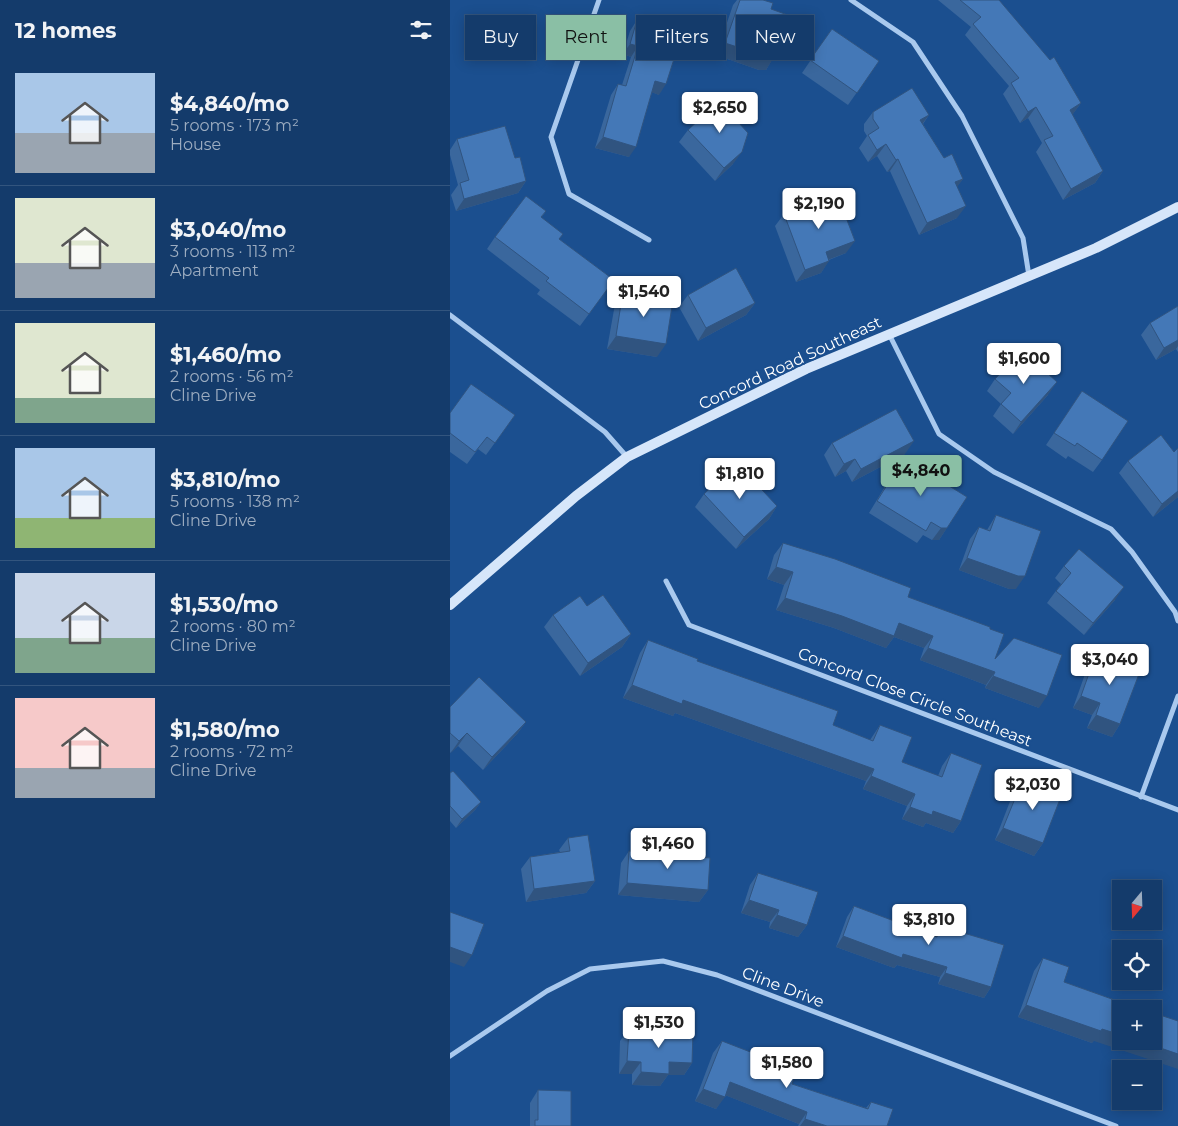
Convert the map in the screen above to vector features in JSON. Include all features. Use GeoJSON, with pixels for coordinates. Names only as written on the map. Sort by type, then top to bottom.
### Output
{"type":"FeatureCollection","features":[{"type":"Feature","properties":{"kind":"street"},"geometry":{"type":"LineString","coordinates":[[599,0],[551,137],[569,194],[649,240]]}},
{"type":"Feature","properties":{"kind":"street"},"geometry":{"type":"LineString","coordinates":[[851,0],[913,42],[962,116],[1023,238],[1029,277]]}},
{"type":"Feature","properties":{"kind":"street","name":"Concord Road Southeast"},"geometry":{"type":"LineString","coordinates":[[450,605],[576,496],[627,457],[789,378],[889,334],[1096,248],[1178,207]]}},
{"type":"Feature","properties":{"kind":"street"},"geometry":{"type":"LineString","coordinates":[[450,314],[604,432],[627,457]]}},
{"type":"Feature","properties":{"kind":"street"},"geometry":{"type":"LineString","coordinates":[[889,334],[940,434],[994,472],[1111,529],[1138,559],[1175,612],[1178,621]]}},
{"type":"Feature","properties":{"kind":"street","name":"Concord Close Circle Southeast"},"geometry":{"type":"LineString","coordinates":[[666,581],[689,625],[1178,810]]}},
{"type":"Feature","properties":{"kind":"street"},"geometry":{"type":"LineString","coordinates":[[1142,796],[1178,696]]}},
{"type":"Feature","properties":{"kind":"street","name":"Cline Drive"},"geometry":{"type":"LineString","coordinates":[[450,1056],[547,991],[590,969],[663,961],[717,975],[1116,1126]]}},
{"type":"Feature","properties":{"kind":"building"},"geometry":{"type":"Polygon","coordinates":[[[740,0],[763,0],[773,3],[771,9],[788,15],[736,15],[736,47],[726,43],[740,0]]]}},
{"type":"Feature","properties":{"kind":"building"},"geometry":{"type":"Polygon","coordinates":[[[960,0],[999,0],[1050,60],[1054,57],[1081,103],[1070,110],[1103,171],[1071,189],[1044,140],[1053,136],[1036,107],[1028,112],[1011,83],[1019,78],[973,24],[981,17],[960,0]]]}},
{"type":"Feature","properties":{"kind":"building"},"geometry":{"type":"Polygon","coordinates":[[[636,23],[636,46],[630,44],[636,23]]]}},
{"type":"Feature","properties":{"kind":"building"},"geometry":{"type":"Polygon","coordinates":[[[832,29],[879,61],[857,93],[810,60],[814,60],[814,54],[832,29]]]}},
{"type":"Feature","properties":{"kind":"building"},"geometry":{"type":"Polygon","coordinates":[[[636,53],[636,60],[674,60],[666,84],[655,81],[636,147],[603,137],[618,84],[626,86],[636,53]]]}},
{"type":"Feature","properties":{"kind":"building"},"geometry":{"type":"Polygon","coordinates":[[[912,88],[929,115],[920,120],[944,158],[952,154],[963,179],[955,182],[966,206],[927,223],[898,159],[896,160],[886,144],[877,150],[868,135],[879,128],[873,119],[873,112],[912,88]]]}},
{"type":"Feature","properties":{"kind":"building"},"geometry":{"type":"Polygon","coordinates":[[[719,101],[748,133],[742,152],[724,168],[688,130],[719,101]]]}},
{"type":"Feature","properties":{"kind":"building"},"geometry":{"type":"Polygon","coordinates":[[[505,126],[515,158],[520,157],[526,181],[464,199],[460,183],[469,180],[457,139],[505,126]]]}},
{"type":"Feature","properties":{"kind":"building"},"geometry":{"type":"Polygon","coordinates":[[[837,194],[855,241],[826,252],[829,261],[805,270],[784,214],[837,194]]]}},
{"type":"Feature","properties":{"kind":"building"},"geometry":{"type":"Polygon","coordinates":[[[526,196],[546,211],[541,217],[563,234],[559,239],[614,280],[589,314],[546,281],[549,278],[495,237],[526,196]]]}},
{"type":"Feature","properties":{"kind":"building"},"geometry":{"type":"Polygon","coordinates":[[[736,268],[755,303],[706,328],[688,295],[736,268]]]}},
{"type":"Feature","properties":{"kind":"building"},"geometry":{"type":"Polygon","coordinates":[[[623,291],[673,300],[666,344],[616,336],[623,291]]]}},
{"type":"Feature","properties":{"kind":"building"},"geometry":{"type":"Polygon","coordinates":[[[1178,306],[1178,340],[1164,348],[1150,323],[1178,306]]]}},
{"type":"Feature","properties":{"kind":"building"},"geometry":{"type":"Polygon","coordinates":[[[1022,350],[1057,382],[1021,422],[1001,404],[1011,393],[995,379],[1022,350]]]}},
{"type":"Feature","properties":{"kind":"building"},"geometry":{"type":"Polygon","coordinates":[[[471,384],[515,415],[495,443],[487,437],[475,452],[450,433],[450,413],[471,384]]]}},
{"type":"Feature","properties":{"kind":"building"},"geometry":{"type":"Polygon","coordinates":[[[1082,391],[1128,421],[1102,460],[1077,443],[1075,446],[1054,433],[1082,391]]]}},
{"type":"Feature","properties":{"kind":"building"},"geometry":{"type":"Polygon","coordinates":[[[896,409],[914,441],[861,469],[855,459],[844,464],[832,443],[896,409]]]}},
{"type":"Feature","properties":{"kind":"building"},"geometry":{"type":"Polygon","coordinates":[[[1161,435],[1174,452],[1178,448],[1178,491],[1162,504],[1128,461],[1161,435]]]}},
{"type":"Feature","properties":{"kind":"building"},"geometry":{"type":"Polygon","coordinates":[[[904,458],[967,497],[947,528],[941,528],[931,522],[926,531],[877,501],[904,458]]]}},
{"type":"Feature","properties":{"kind":"building"},"geometry":{"type":"Polygon","coordinates":[[[737,463],[777,506],[744,537],[704,494],[737,463]]]}},
{"type":"Feature","properties":{"kind":"building"},"geometry":{"type":"Polygon","coordinates":[[[996,515],[1041,531],[1025,576],[1018,576],[967,558],[979,527],[990,531],[996,515]]]}},
{"type":"Feature","properties":{"kind":"building"},"geometry":{"type":"Polygon","coordinates":[[[783,543],[835,559],[911,588],[908,597],[1004,634],[995,659],[1014,638],[1062,655],[1047,696],[993,676],[995,672],[928,648],[933,636],[899,623],[894,636],[842,616],[785,598],[793,572],[776,567],[783,543]]]}},
{"type":"Feature","properties":{"kind":"building"},"geometry":{"type":"Polygon","coordinates":[[[1079,549],[1124,587],[1093,623],[1056,591],[1071,573],[1064,566],[1079,549]]]}},
{"type":"Feature","properties":{"kind":"building"},"geometry":{"type":"Polygon","coordinates":[[[603,595],[631,634],[588,663],[553,615],[580,596],[587,606],[603,595]]]}},
{"type":"Feature","properties":{"kind":"building"},"geometry":{"type":"Polygon","coordinates":[[[648,640],[698,659],[697,661],[838,711],[833,725],[873,741],[880,725],[912,737],[902,762],[942,777],[951,753],[982,765],[961,821],[933,811],[932,815],[910,807],[915,794],[871,776],[874,769],[683,700],[682,704],[632,685],[648,640]]]}},
{"type":"Feature","properties":{"kind":"building"},"geometry":{"type":"Polygon","coordinates":[[[1098,648],[1122,656],[1118,666],[1139,674],[1120,724],[1096,715],[1100,703],[1081,696],[1098,648]]]}},
{"type":"Feature","properties":{"kind":"building"},"geometry":{"type":"Polygon","coordinates":[[[479,677],[526,722],[492,757],[467,733],[459,741],[450,733],[450,707],[479,677]]]}},
{"type":"Feature","properties":{"kind":"building"},"geometry":{"type":"Polygon","coordinates":[[[453,771],[481,802],[462,819],[450,806],[450,773],[453,771]]]}},
{"type":"Feature","properties":{"kind":"building"},"geometry":{"type":"Polygon","coordinates":[[[1023,779],[1062,794],[1043,843],[1003,828],[1023,779]]]}},
{"type":"Feature","properties":{"kind":"building"},"geometry":{"type":"Polygon","coordinates":[[[588,835],[595,881],[534,889],[530,857],[570,851],[568,838],[588,835]]]}},
{"type":"Feature","properties":{"kind":"building"},"geometry":{"type":"Polygon","coordinates":[[[629,851],[710,858],[708,890],[627,883],[629,851]]]}},
{"type":"Feature","properties":{"kind":"building"},"geometry":{"type":"Polygon","coordinates":[[[758,873],[818,892],[807,925],[777,915],[779,910],[749,900],[758,873]]]}},
{"type":"Feature","properties":{"kind":"building"},"geometry":{"type":"Polygon","coordinates":[[[854,906],[937,937],[940,926],[1004,945],[991,987],[945,973],[947,967],[903,954],[902,958],[843,936],[854,906]]]}},
{"type":"Feature","properties":{"kind":"building"},"geometry":{"type":"Polygon","coordinates":[[[450,912],[484,924],[472,955],[450,947],[450,912]]]}},
{"type":"Feature","properties":{"kind":"building"},"geometry":{"type":"Polygon","coordinates":[[[1043,958],[1069,967],[1064,982],[1115,1000],[1112,1000],[1112,1032],[1102,1029],[1101,1031],[1026,1005],[1043,958]]]}},
{"type":"Feature","properties":{"kind":"building"},"geometry":{"type":"Polygon","coordinates":[[[1162,1016],[1178,1021],[1178,1054],[1162,1049],[1162,1016]]]}},
{"type":"Feature","properties":{"kind":"building"},"geometry":{"type":"Polygon","coordinates":[[[629,1029],[693,1032],[692,1063],[669,1062],[669,1074],[641,1072],[641,1062],[627,1061],[629,1029]]]}},
{"type":"Feature","properties":{"kind":"building"},"geometry":{"type":"Polygon","coordinates":[[[722,1041],[797,1070],[792,1084],[868,1109],[871,1102],[893,1109],[887,1126],[827,1126],[805,1119],[807,1112],[730,1082],[725,1097],[703,1089],[722,1041]]]}},
{"type":"Feature","properties":{"kind":"building"},"geometry":{"type":"Polygon","coordinates":[[[538,1090],[571,1091],[571,1126],[535,1126],[535,1120],[538,1120],[538,1090]]]}}]}
